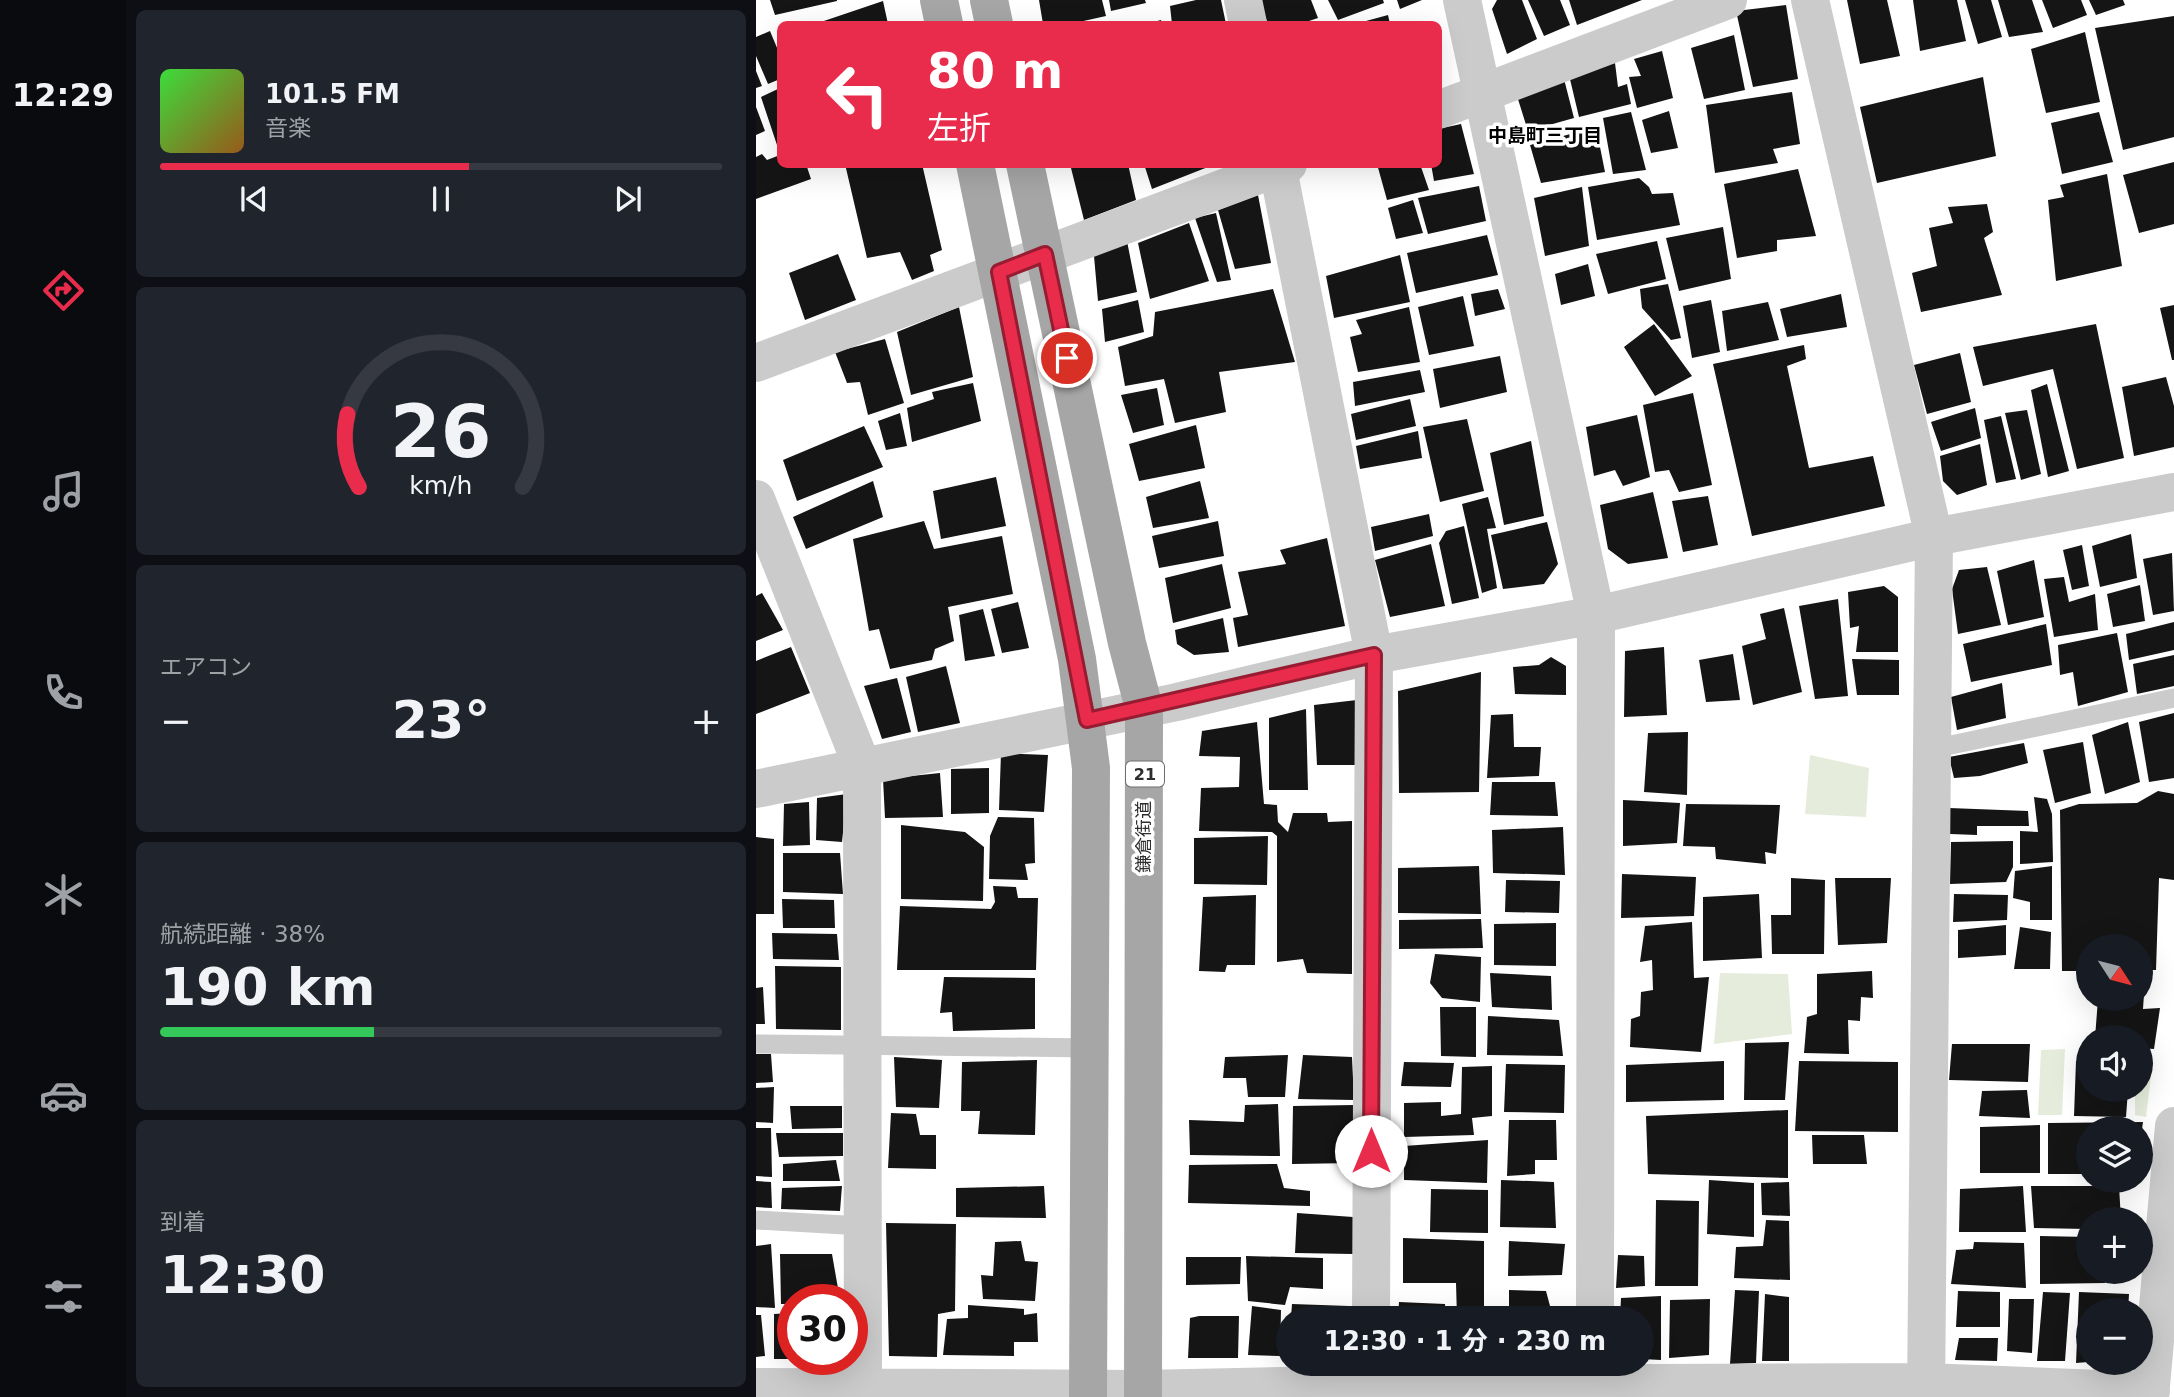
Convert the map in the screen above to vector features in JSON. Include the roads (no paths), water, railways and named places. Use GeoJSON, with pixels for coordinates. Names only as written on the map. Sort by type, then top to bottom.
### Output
{"type":"FeatureCollection","features":[{"type":"Feature","properties":{"kind":"main road"},"geometry":{"type":"LineString","coordinates":[[939,0],[943,21]]}},
{"type":"Feature","properties":{"kind":"main road"},"geometry":{"type":"LineString","coordinates":[[989,0],[993,21]]}},
{"type":"Feature","properties":{"kind":"main road"},"geometry":{"type":"LineString","coordinates":[[976,168],[999,272],[1087,720],[1091,768],[1088,1392]]}},
{"type":"Feature","properties":{"kind":"main road","name":"鎌倉街道"},"geometry":{"type":"LineString","coordinates":[[1027,168],[1127,643],[1144,708],[1143,1393]]}},
{"type":"Feature","properties":{"kind":"street"},"geometry":{"type":"LineString","coordinates":[[1243,0],[1247,21]]}},
{"type":"Feature","properties":{"kind":"street"},"geometry":{"type":"LineString","coordinates":[[1462,0],[1596,615],[1595,1306]]}},
{"type":"Feature","properties":{"kind":"street"},"geometry":{"type":"LineString","coordinates":[[1442,109],[1728,0]]}},
{"type":"Feature","properties":{"kind":"street"},"geometry":{"type":"LineString","coordinates":[[1810,0],[1934,537],[1926,1390]]}},
{"type":"Feature","properties":{"kind":"street"},"geometry":{"type":"LineString","coordinates":[[756,363],[1276,168]]}},
{"type":"Feature","properties":{"kind":"street"},"geometry":{"type":"LineString","coordinates":[[1281,168],[1374,655],[1371,1306]]}},
{"type":"Feature","properties":{"kind":"street"},"geometry":{"type":"LineString","coordinates":[[756,789],[1144,708],[1374,655],[1596,615],[1934,537],[2174,492]]}},
{"type":"Feature","properties":{"kind":"street"},"geometry":{"type":"LineString","coordinates":[[756,499],[862,766],[863,1392]]}},
{"type":"Feature","properties":{"kind":"street"},"geometry":{"type":"LineString","coordinates":[[756,1387],[863,1392],[1143,1393],[1372,1382],[1595,1382],[2150,1394],[2174,1126]]}},
{"type":"Feature","properties":{"kind":"lane"},"geometry":{"type":"LineString","coordinates":[[1932,749],[2174,698]]}},
{"type":"Feature","properties":{"kind":"lane"},"geometry":{"type":"LineString","coordinates":[[756,1044],[1091,1048]]}},
{"type":"Feature","properties":{"kind":"lane"},"geometry":{"type":"LineString","coordinates":[[756,1220],[862,1226]]}},
{"type":"Feature","properties":{"kind":"district","name":"中島町三丁目"},"geometry":{"type":"Point","coordinates":[1545,135]}}]}
